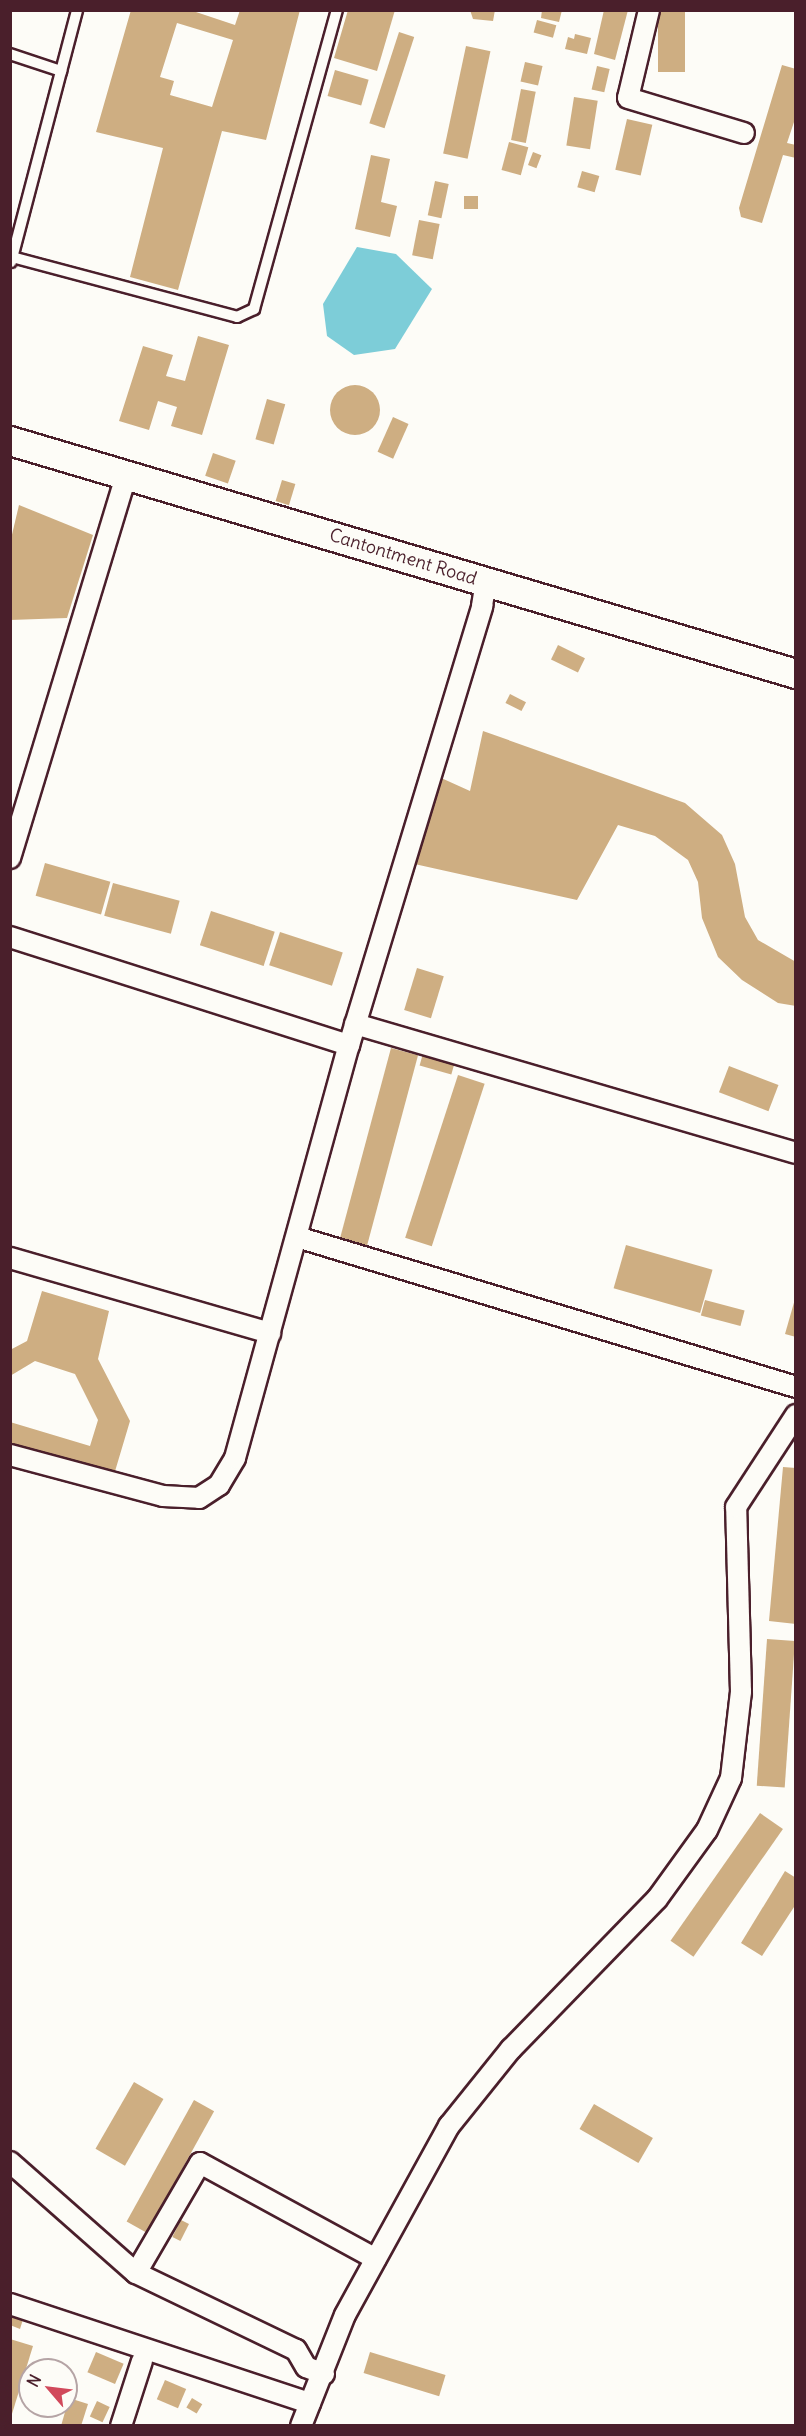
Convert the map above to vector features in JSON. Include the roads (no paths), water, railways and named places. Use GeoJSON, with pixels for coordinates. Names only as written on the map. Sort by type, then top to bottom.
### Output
{"type":"FeatureCollection","features":[{"type":"Feature","properties":{"kind":"street"},"geometry":{"type":"LineString","coordinates":[[649,10],[628,98],[744,133]]}},
{"type":"Feature","properties":{"kind":"street","name":"Cantontment Road"},"geometry":{"type":"LineString","coordinates":[[10,441],[795,674]]}},
{"type":"Feature","properties":{"kind":"street"},"geometry":{"type":"LineString","coordinates":[[10,858],[126,475]]}},
{"type":"Feature","properties":{"kind":"street"},"geometry":{"type":"LineString","coordinates":[[10,1455],[164,1496],[199,1498],[219,1485],[235,1458],[355,1024],[482,606],[486,582]]}},
{"type":"Feature","properties":{"kind":"street"},"geometry":{"type":"LineString","coordinates":[[10,937],[349,1045]]}},
{"type":"Feature","properties":{"kind":"street"},"geometry":{"type":"LineString","coordinates":[[355,1024],[795,1153]]}},
{"type":"Feature","properties":{"kind":"street"},"geometry":{"type":"LineString","coordinates":[[297,1237],[795,1387]]}},
{"type":"Feature","properties":{"kind":"street"},"geometry":{"type":"LineString","coordinates":[[10,1258],[270,1334]]}},
{"type":"Feature","properties":{"kind":"street"},"geometry":{"type":"LineString","coordinates":[[301,2426],[324,2374],[345,2315],[449,2126],[511,2049],[657,1899],[707,1830],[731,1778],[741,1692],[736,1507],[795,1415]]}},
{"type":"Feature","properties":{"kind":"street"},"geometry":{"type":"LineString","coordinates":[[10,2162],[136,2273],[296,2350],[306,2367],[324,2374]]}},
{"type":"Feature","properties":{"kind":"street"},"geometry":{"type":"LineString","coordinates":[[136,2273],[200,2163],[376,2259]]}},
{"type":"Feature","properties":{"kind":"street"},"geometry":{"type":"LineString","coordinates":[[10,2304],[310,2403]]}},
{"type":"Feature","properties":{"kind":"street"},"geometry":{"type":"LineString","coordinates":[[121,2426],[142,2361]]}},
{"type":"Feature","properties":{"kind":"lane"},"geometry":{"type":"LineString","coordinates":[[77,10],[11,260],[237,317],[254,309],[337,10]]}},
{"type":"Feature","properties":{"kind":"lane"},"geometry":{"type":"LineString","coordinates":[[10,54],[61,71]]}},
{"type":"Feature","properties":{"kind":"water"},"geometry":{"type":"Polygon","coordinates":[[[357,247],[396,254],[432,289],[395,349],[354,355],[327,336],[323,304],[357,247]]]}}]}
